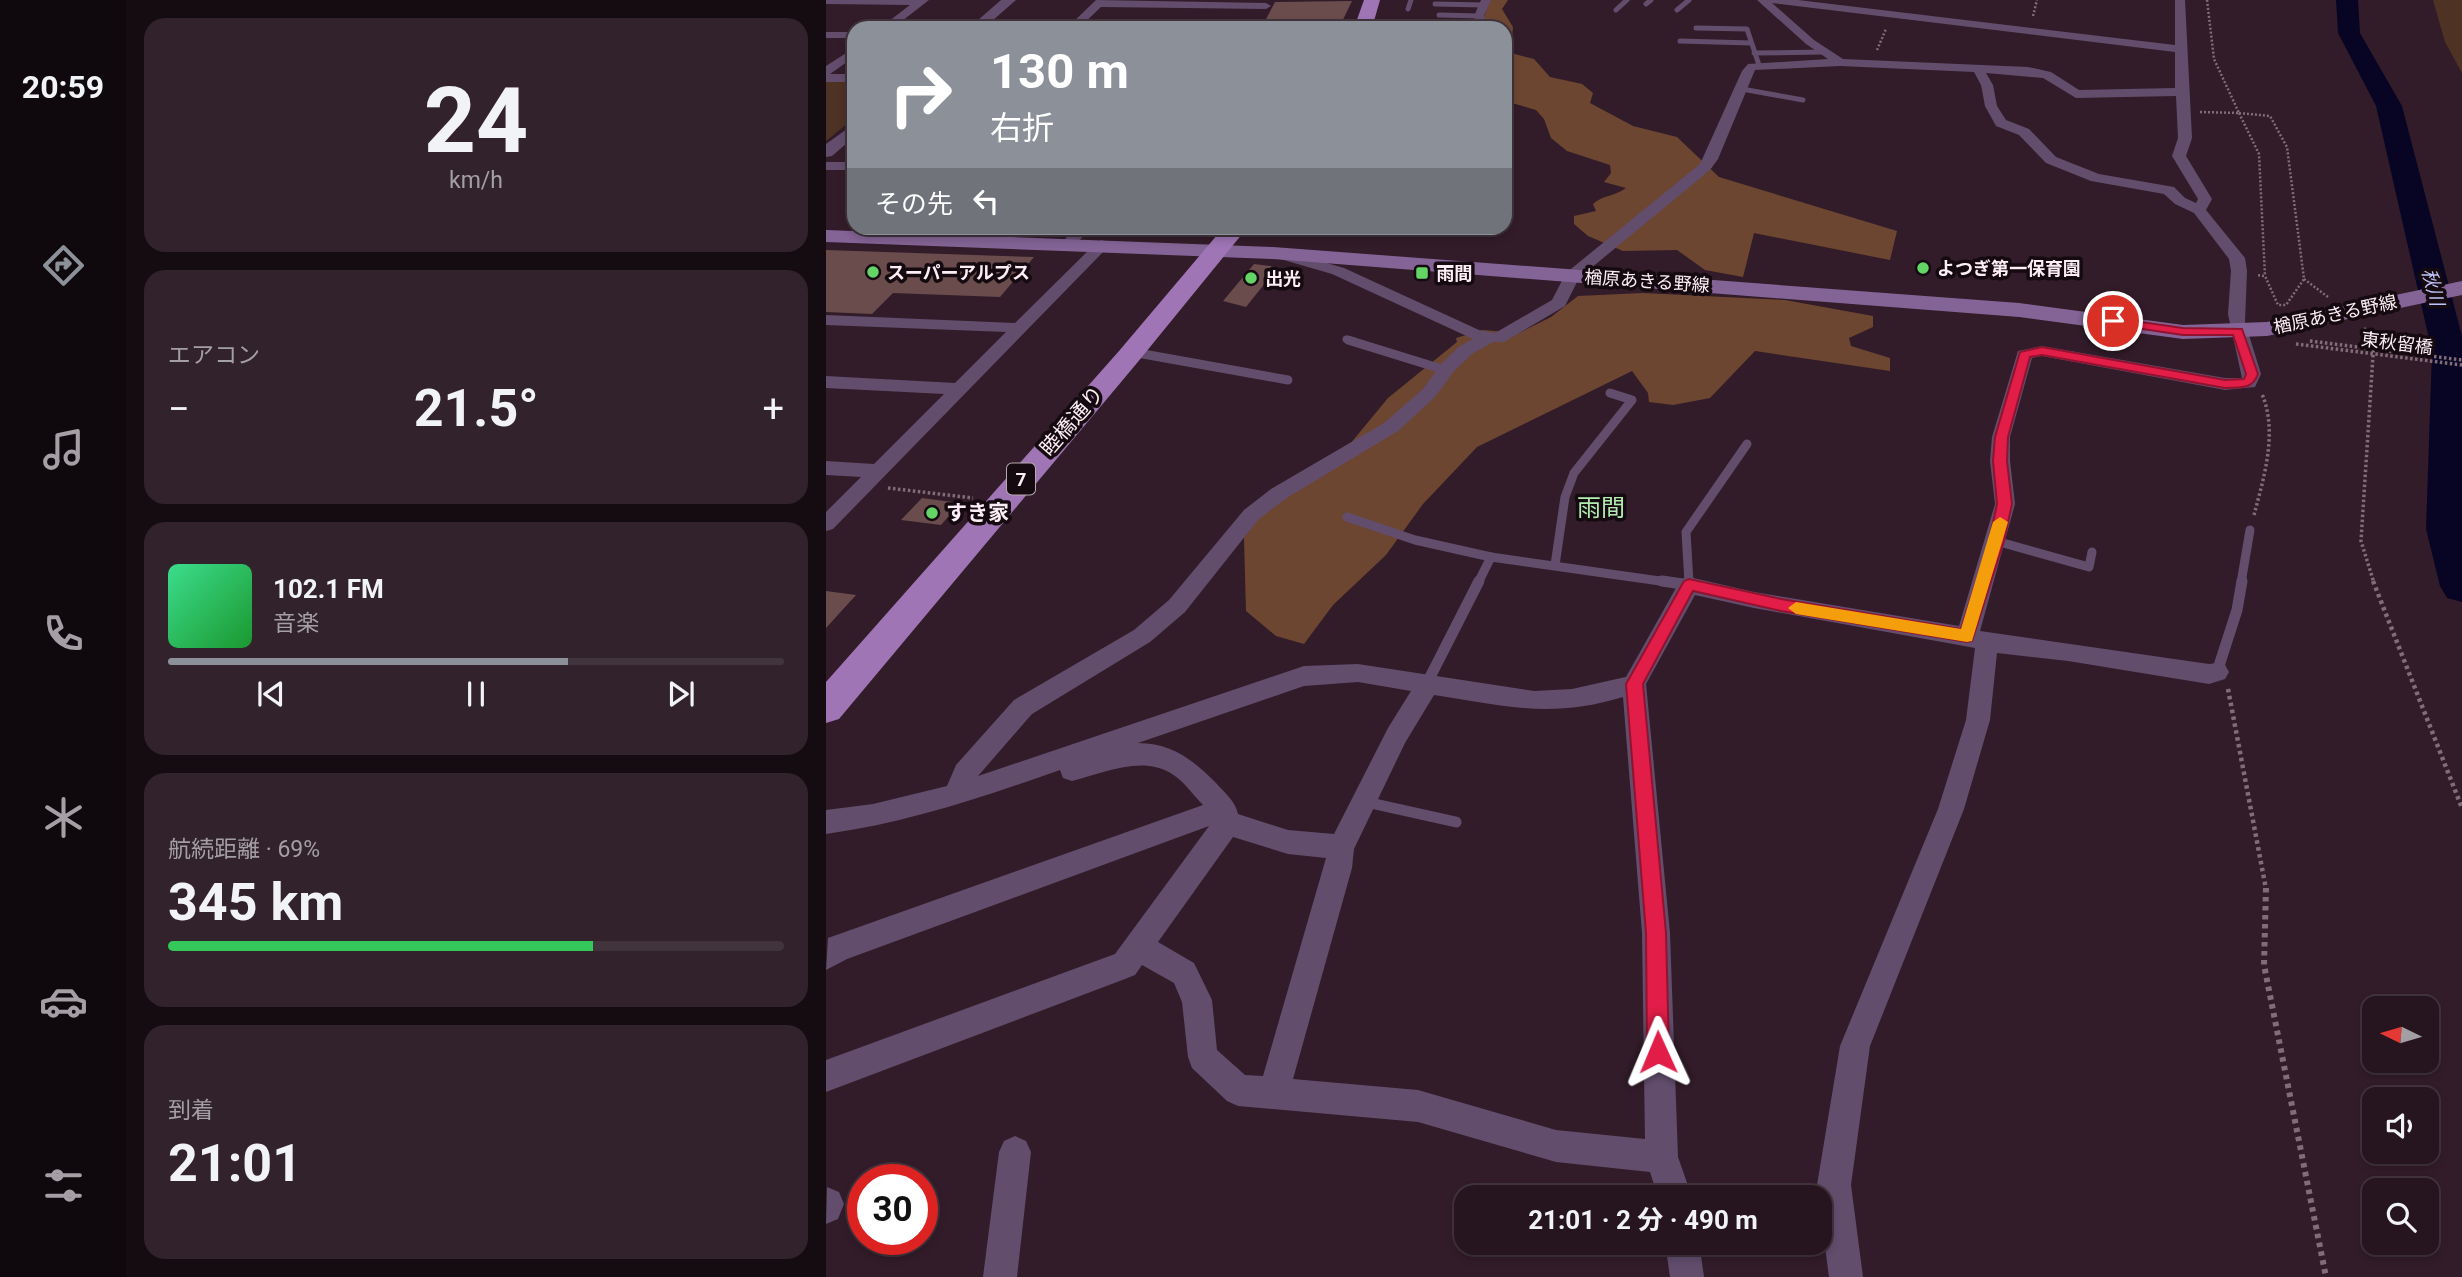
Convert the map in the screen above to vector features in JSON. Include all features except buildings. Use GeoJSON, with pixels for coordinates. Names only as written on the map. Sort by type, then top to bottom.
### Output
{"type":"FeatureCollection","features":[{"type":"Feature","properties":{"kind":"main road"},"geometry":{"type":"LineString","coordinates":[[1365,21],[1372,0]]}},
{"type":"Feature","properties":{"kind":"main road","name":"楢原あきる野線"},"geometry":{"type":"LineString","coordinates":[[826,236],[1102,245],[1226,239],[1273,253],[2019,310],[2183,332],[2238,331],[2287,335],[2462,288]]}},
{"type":"Feature","properties":{"kind":"main road","name":"睦橋通り"},"geometry":{"type":"LineString","coordinates":[[826,708],[1226,239]]}},
{"type":"Feature","properties":{"kind":"street"},"geometry":{"type":"LineString","coordinates":[[984,21],[1009,0]]}},
{"type":"Feature","properties":{"kind":"street"},"geometry":{"type":"LineString","coordinates":[[1762,0],[1840,62]]}},
{"type":"Feature","properties":{"kind":"street"},"geometry":{"type":"LineString","coordinates":[[1771,0],[2181,49]]}},
{"type":"Feature","properties":{"kind":"street"},"geometry":{"type":"LineString","coordinates":[[2180,0],[2185,138],[2179,156],[2204,199],[2199,210]]}},
{"type":"Feature","properties":{"kind":"street"},"geometry":{"type":"LineString","coordinates":[[826,1],[922,1]]}},
{"type":"Feature","properties":{"kind":"street"},"geometry":{"type":"LineString","coordinates":[[895,21],[922,1]]}},
{"type":"Feature","properties":{"kind":"street"},"geometry":{"type":"LineString","coordinates":[[1080,21],[1100,2],[1268,3],[1261,17]]}},
{"type":"Feature","properties":{"kind":"street"},"geometry":{"type":"LineString","coordinates":[[1477,21],[1485,2]]}},
{"type":"Feature","properties":{"kind":"street"},"geometry":{"type":"LineString","coordinates":[[826,35],[847,35]]}},
{"type":"Feature","properties":{"kind":"street"},"geometry":{"type":"LineString","coordinates":[[826,72],[847,56]]}},
{"type":"Feature","properties":{"kind":"street"},"geometry":{"type":"LineString","coordinates":[[1273,253],[1338,271],[1488,338],[1498,338],[1559,303],[1572,276],[1705,167],[1711,159],[1748,71],[1757,59],[1978,69],[2047,75],[2076,94],[2182,92]]}},
{"type":"Feature","properties":{"kind":"street"},"geometry":{"type":"LineString","coordinates":[[1846,1277],[1834,1185],[1856,1046],[1951,809],[1978,720],[1977,640],[2004,504],[2001,437],[2024,355],[2042,351],[2225,384],[2249,383],[2252,374],[2238,331],[2240,265],[2199,210],[2180,201],[2169,190],[2096,178],[2051,160],[2024,132],[2001,122],[1991,106],[1987,85],[1978,69]]}},
{"type":"Feature","properties":{"kind":"street"},"geometry":{"type":"LineString","coordinates":[[826,78],[847,78]]}},
{"type":"Feature","properties":{"kind":"street"},"geometry":{"type":"LineString","coordinates":[[826,152],[847,135]]}},
{"type":"Feature","properties":{"kind":"street"},"geometry":{"type":"LineString","coordinates":[[826,166],[847,166]]}},
{"type":"Feature","properties":{"kind":"street"},"geometry":{"type":"LineString","coordinates":[[1068,244],[1077,235]]}},
{"type":"Feature","properties":{"kind":"street"},"geometry":{"type":"LineString","coordinates":[[826,524],[1102,245]]}},
{"type":"Feature","properties":{"kind":"street"},"geometry":{"type":"LineString","coordinates":[[826,320],[1021,328]]}},
{"type":"Feature","properties":{"kind":"street"},"geometry":{"type":"LineString","coordinates":[[956,795],[965,773],[1023,707],[1142,636],[1177,606],[1251,515],[1278,494],[1391,427],[1429,393],[1446,370],[1466,350],[1488,338]]}},
{"type":"Feature","properties":{"kind":"street"},"geometry":{"type":"LineString","coordinates":[[826,382],[961,389]]}},
{"type":"Feature","properties":{"kind":"street"},"geometry":{"type":"LineString","coordinates":[[826,468],[873,478]]}},
{"type":"Feature","properties":{"kind":"street"},"geometry":{"type":"LineString","coordinates":[[1671,1185],[1662,1157],[1656,933],[1634,684],[1689,585],[1767,603],[1977,640],[2208,674],[2217,673]]}},
{"type":"Feature","properties":{"kind":"street"},"geometry":{"type":"LineString","coordinates":[[826,822],[873,816],[956,795],[1304,676],[1358,673],[1534,701],[1560,702],[1588,698],[1634,684]]}},
{"type":"Feature","properties":{"kind":"street"},"geometry":{"type":"LineString","coordinates":[[1273,1094],[1338,868],[1341,847],[1406,718],[1422,699],[1427,683]]}},
{"type":"Feature","properties":{"kind":"street"},"geometry":{"type":"LineString","coordinates":[[1020,774],[1057,773],[1137,754],[1157,754],[1183,767],[1225,816],[1288,842],[1341,847]]}},
{"type":"Feature","properties":{"kind":"street"},"geometry":{"type":"LineString","coordinates":[[826,1076],[1125,965],[1225,816]]}},
{"type":"Feature","properties":{"kind":"street"},"geometry":{"type":"LineString","coordinates":[[826,956],[838,948],[1225,816]]}},
{"type":"Feature","properties":{"kind":"street"},"geometry":{"type":"LineString","coordinates":[[1139,947],[1184,974],[1197,1000],[1203,1057],[1238,1090],[1418,1106],[1556,1146],[1662,1157]]}},
{"type":"Feature","properties":{"kind":"street"},"geometry":{"type":"LineString","coordinates":[[1000,1277],[1015,1152]]}},
{"type":"Feature","properties":{"kind":"street"},"geometry":{"type":"LineString","coordinates":[[1684,1255],[1687,1277]]}},
{"type":"Feature","properties":{"kind":"lane"},"geometry":{"type":"LineString","coordinates":[[1408,9],[1411,0]]}},
{"type":"Feature","properties":{"kind":"lane"},"geometry":{"type":"LineString","coordinates":[[1616,10],[1626,0]]}},
{"type":"Feature","properties":{"kind":"lane"},"geometry":{"type":"LineString","coordinates":[[1677,10],[1689,0]]}},
{"type":"Feature","properties":{"kind":"lane"},"geometry":{"type":"LineString","coordinates":[[1435,4],[1485,2]]}},
{"type":"Feature","properties":{"kind":"lane"},"geometry":{"type":"LineString","coordinates":[[1439,15],[1472,21]]}},
{"type":"Feature","properties":{"kind":"lane"},"geometry":{"type":"LineString","coordinates":[[1696,28],[1747,29],[1757,59],[1825,52]]}},
{"type":"Feature","properties":{"kind":"lane"},"geometry":{"type":"LineString","coordinates":[[1680,41],[1751,43]]}},
{"type":"Feature","properties":{"kind":"lane"},"geometry":{"type":"LineString","coordinates":[[1742,89],[1803,100]]}},
{"type":"Feature","properties":{"kind":"lane"},"geometry":{"type":"LineString","coordinates":[[1346,339],[1446,370]]}},
{"type":"Feature","properties":{"kind":"lane"},"geometry":{"type":"LineString","coordinates":[[1132,352],[1288,380]]}},
{"type":"Feature","properties":{"kind":"lane"},"geometry":{"type":"LineString","coordinates":[[1555,565],[1564,497],[1574,473],[1632,401],[1610,393]]}},
{"type":"Feature","properties":{"kind":"lane"},"geometry":{"type":"LineString","coordinates":[[1347,517],[1415,540],[1491,557],[1689,585],[1686,532],[1747,444]]}},
{"type":"Feature","properties":{"kind":"lane"},"geometry":{"type":"LineString","coordinates":[[2217,673],[2237,610],[2250,530]]}},
{"type":"Feature","properties":{"kind":"lane"},"geometry":{"type":"LineString","coordinates":[[1996,541],[2089,567],[2092,552]]}},
{"type":"Feature","properties":{"kind":"lane"},"geometry":{"type":"LineString","coordinates":[[1427,683],[1491,557]]}},
{"type":"Feature","properties":{"kind":"lane"},"geometry":{"type":"LineString","coordinates":[[1366,802],[1456,822]]}},
{"type":"Feature","properties":{"kind":"path"},"geometry":{"type":"LineString","coordinates":[[2182,111],[2239,113],[2270,116],[2287,147],[2304,279],[2286,305],[2278,305],[2265,276],[2259,154],[2239,113],[2214,59],[2207,0]]}},
{"type":"Feature","properties":{"kind":"path"},"geometry":{"type":"LineString","coordinates":[[2238,272],[2265,276]]}},
{"type":"Feature","properties":{"kind":"path"},"geometry":{"type":"LineString","coordinates":[[2304,279],[2330,298]]}},
{"type":"Feature","properties":{"kind":"path"},"geometry":{"type":"LineString","coordinates":[[2356,321],[2374,337],[2361,541],[2373,580],[2462,808]]}},
{"type":"Feature","properties":{"kind":"path","name":"東秋留橋"},"geometry":{"type":"LineString","coordinates":[[2287,335],[2462,362]]}},
{"type":"Feature","properties":{"kind":"path"},"geometry":{"type":"LineString","coordinates":[[2249,383],[2260,390],[2267,403],[2270,419],[2264,466],[2250,530]]}},
{"type":"Feature","properties":{"kind":"path"},"geometry":{"type":"LineString","coordinates":[[873,478],[1002,501]]}},
{"type":"Feature","properties":{"kind":"path"},"geometry":{"type":"LineString","coordinates":[[2217,673],[2226,681],[2266,885],[2264,965],[2326,1277]]}},
{"type":"Feature","properties":{"kind":"shaded area"},"geometry":{"type":"Polygon","coordinates":[[[1490,0],[1508,0],[1502,9],[1509,21],[1485,21],[1490,0]]]}},
{"type":"Feature","properties":{"kind":"shaded area"},"geometry":{"type":"Polygon","coordinates":[[[2433,0],[2462,0],[2462,73],[2445,42],[2433,0]]]}},
{"type":"Feature","properties":{"kind":"shaded area"},"geometry":{"type":"Polygon","coordinates":[[[1512,53],[1534,59],[1550,77],[1582,84],[1593,93],[1590,103],[1633,126],[1677,137],[1719,177],[1897,231],[1890,260],[1754,233],[1743,277],[1705,270],[1677,250],[1623,251],[1588,236],[1574,224],[1574,216],[1596,211],[1593,204],[1626,188],[1604,182],[1611,173],[1610,165],[1567,151],[1551,138],[1544,119],[1536,110],[1512,103],[1512,53]]]}},
{"type":"Feature","properties":{"kind":"shaded area"},"geometry":{"type":"Polygon","coordinates":[[[826,80],[847,81],[847,124],[826,141],[826,80]]]}},
{"type":"Feature","properties":{"kind":"shaded area"},"geometry":{"type":"Polygon","coordinates":[[[1643,293],[1785,300],[1873,316],[1873,327],[1849,338],[1851,346],[1890,358],[1890,371],[1755,351],[1710,398],[1673,405],[1649,402],[1648,393],[1632,371],[1477,447],[1423,504],[1386,555],[1333,605],[1304,644],[1276,636],[1246,611],[1244,539],[1247,511],[1350,444],[1388,398],[1457,342],[1456,338],[1483,330],[1519,333],[1551,317],[1578,296],[1643,293]]]}},
{"type":"Feature","properties":{"kind":"waterway","name":"秋川"},"geometry":{"type":"LineString","coordinates":[[2347,0],[2349,33],[2389,106],[2449,352],[2447,529],[2462,586]]}},
{"type":"Feature","properties":{"kind":"slow traffic"},"geometry":{"type":"LineString","coordinates":[[1796,608],[1967,636],[2000,522]]}},
{"type":"Feature","properties":{"kind":"place","name":"よつぎ第一保育園"},"geometry":{"type":"Point","coordinates":[1923,268]}},
{"type":"Feature","properties":{"kind":"place","name":"スーパーアルプス"},"geometry":{"type":"Point","coordinates":[873,272]}},
{"type":"Feature","properties":{"kind":"place","name":"雨間"},"geometry":{"type":"Point","coordinates":[1422,273]}},
{"type":"Feature","properties":{"kind":"place","name":"出光"},"geometry":{"type":"Point","coordinates":[1251,278]}},
{"type":"Feature","properties":{"kind":"place","name":"すき家"},"geometry":{"type":"Point","coordinates":[932,513]}},
{"type":"Feature","properties":{"kind":"district","name":"雨間"},"geometry":{"type":"Point","coordinates":[1601,508]}},
{"type":"Feature","properties":{"kind":"route"},"geometry":{"type":"LineString","coordinates":[[1658,1052],[1656,933],[1634,684],[1689,585],[1860,620],[1967,636],[1996,541],[2004,504],[2001,437],[2024,355],[2032,351],[2042,351],[2225,384],[2249,383],[2252,374],[2238,331],[2183,332],[2113,321]]}}]}
